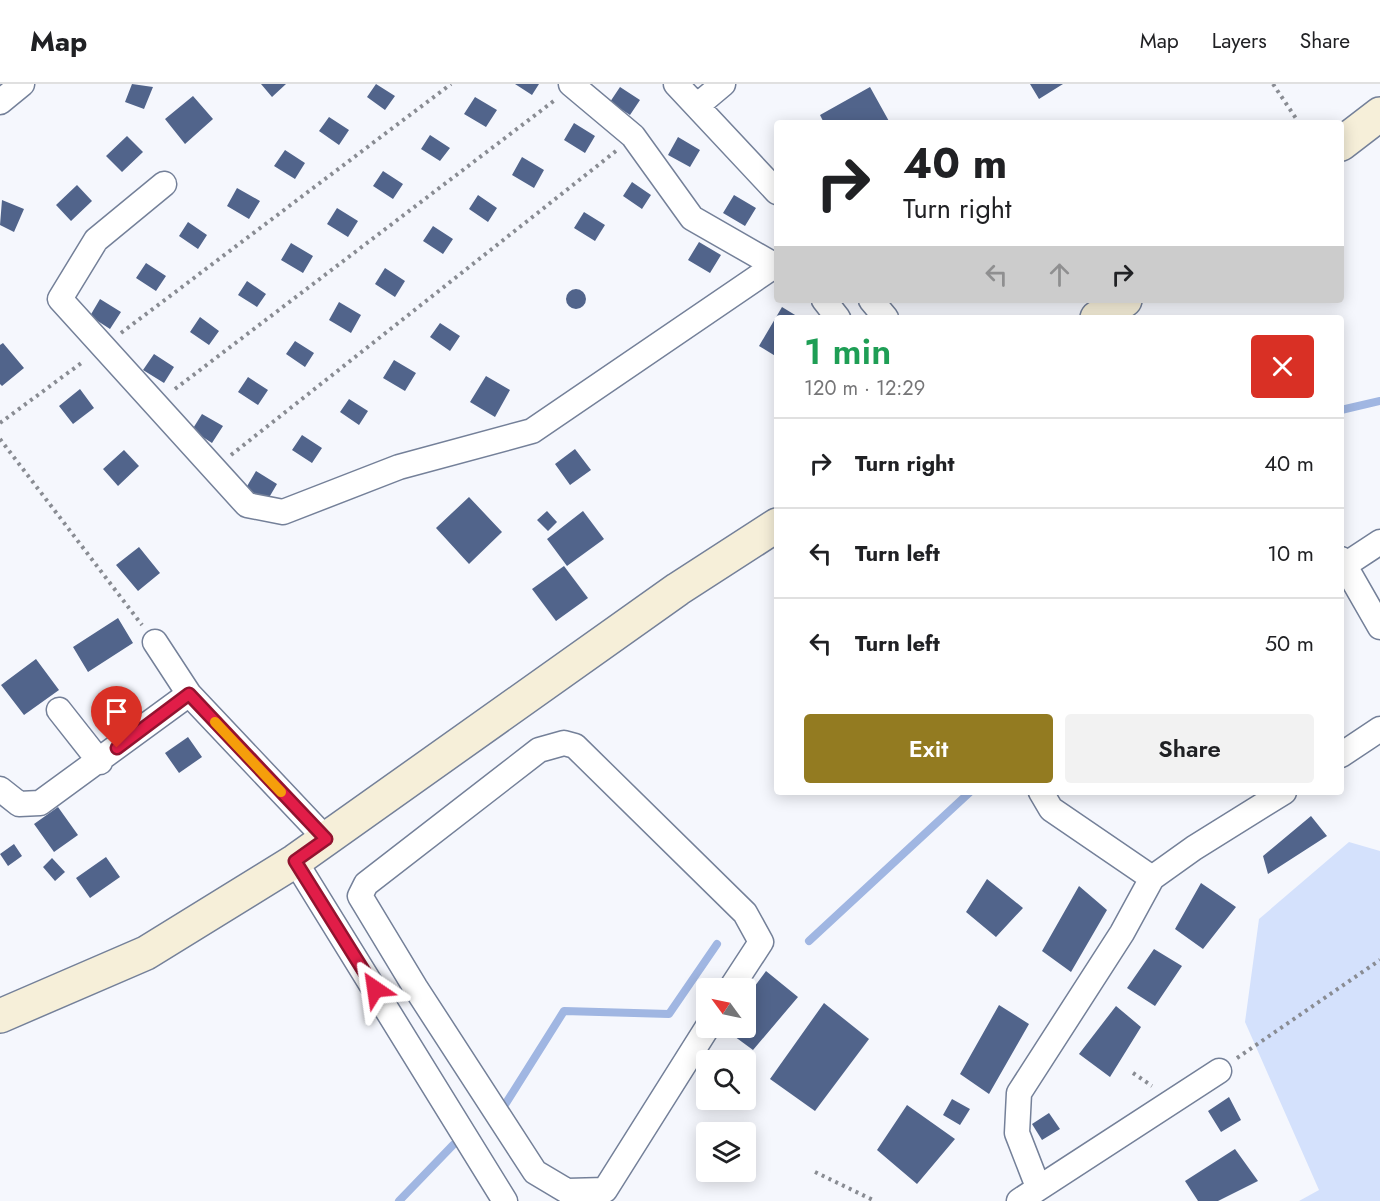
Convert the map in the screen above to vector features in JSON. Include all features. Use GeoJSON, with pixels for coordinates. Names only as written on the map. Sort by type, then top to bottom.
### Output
{"type":"FeatureCollection","features":[{"type":"Feature","properties":{"kind":"main road"},"geometry":{"type":"LineString","coordinates":[[1344,142],[1380,114]]}},
{"type":"Feature","properties":{"kind":"main road"},"geometry":{"type":"LineString","coordinates":[[1102,315],[1120,303]]}},
{"type":"Feature","properties":{"kind":"main road"},"geometry":{"type":"LineString","coordinates":[[0,1016],[146,953],[295,861],[678,588],[774,527]]}},
{"type":"Feature","properties":{"kind":"street"},"geometry":{"type":"LineString","coordinates":[[0,102],[22,84]]}},
{"type":"Feature","properties":{"kind":"street"},"geometry":{"type":"LineString","coordinates":[[676,84],[774,189]]}},
{"type":"Feature","properties":{"kind":"street"},"geometry":{"type":"LineString","coordinates":[[698,105],[723,84]]}},
{"type":"Feature","properties":{"kind":"street"},"geometry":{"type":"LineString","coordinates":[[572,85],[633,136],[692,218],[774,263]]}},
{"type":"Feature","properties":{"kind":"street"},"geometry":{"type":"LineString","coordinates":[[164,184],[96,240],[60,299],[247,505],[283,512],[399,467],[532,431],[774,265]]}},
{"type":"Feature","properties":{"kind":"street"},"geometry":{"type":"LineString","coordinates":[[826,303],[836,315]]}},
{"type":"Feature","properties":{"kind":"street"},"geometry":{"type":"LineString","coordinates":[[874,303],[884,315]]}},
{"type":"Feature","properties":{"kind":"street"},"geometry":{"type":"LineString","coordinates":[[1344,561],[1380,542]]}},
{"type":"Feature","properties":{"kind":"street"},"geometry":{"type":"LineString","coordinates":[[1344,564],[1380,627]]}},
{"type":"Feature","properties":{"kind":"street"},"geometry":{"type":"LineString","coordinates":[[155,642],[189,694],[326,839]]}},
{"type":"Feature","properties":{"kind":"street"},"geometry":{"type":"LineString","coordinates":[[0,789],[19,804],[40,803],[100,762],[189,694]]}},
{"type":"Feature","properties":{"kind":"street"},"geometry":{"type":"LineString","coordinates":[[59,710],[100,762]]}},
{"type":"Feature","properties":{"kind":"street"},"geometry":{"type":"LineString","coordinates":[[1344,753],[1380,729]]}},
{"type":"Feature","properties":{"kind":"street"},"geometry":{"type":"LineString","coordinates":[[700,1038],[604,1190],[567,1191],[535,1172],[415,987],[360,896],[362,890],[366,884],[539,750],[564,743],[575,746],[745,913],[761,942],[738,978]]}},
{"type":"Feature","properties":{"kind":"street"},"geometry":{"type":"LineString","coordinates":[[1043,795],[1051,809],[1152,878]]}},
{"type":"Feature","properties":{"kind":"street"},"geometry":{"type":"LineString","coordinates":[[1219,1071],[1028,1194],[1017,1133],[1019,1093],[1122,933],[1152,878],[1194,848],[1279,795]]}},
{"type":"Feature","properties":{"kind":"street"},"geometry":{"type":"LineString","coordinates":[[295,861],[505,1201]]}},
{"type":"Feature","properties":{"kind":"street"},"geometry":{"type":"LineString","coordinates":[[386,1007],[415,987]]}},
{"type":"Feature","properties":{"kind":"path"},"geometry":{"type":"LineString","coordinates":[[0,423],[451,84]]}},
{"type":"Feature","properties":{"kind":"path"},"geometry":{"type":"LineString","coordinates":[[1273,84],[1297,120]]}},
{"type":"Feature","properties":{"kind":"path"},"geometry":{"type":"LineString","coordinates":[[155,404],[572,85]]}},
{"type":"Feature","properties":{"kind":"path"},"geometry":{"type":"LineString","coordinates":[[214,469],[633,136]]}},
{"type":"Feature","properties":{"kind":"path"},"geometry":{"type":"LineString","coordinates":[[0,439],[155,642]]}},
{"type":"Feature","properties":{"kind":"path"},"geometry":{"type":"LineString","coordinates":[[1219,1071],[1380,960]]}},
{"type":"Feature","properties":{"kind":"path"},"geometry":{"type":"LineString","coordinates":[[815,1172],[875,1201]]}},
{"type":"Feature","properties":{"kind":"shaded area"},"geometry":{"type":"Polygon","coordinates":[[[1349,842],[1380,851],[1380,1201],[1299,1201],[1319,1190],[1245,1022],[1259,919],[1349,842]]]}},
{"type":"Feature","properties":{"kind":"building"},"geometry":{"type":"Polygon","coordinates":[[[132,84],[153,87],[144,109],[125,102],[132,84]]]}},
{"type":"Feature","properties":{"kind":"building"},"geometry":{"type":"Polygon","coordinates":[[[261,84],[286,84],[272,97],[261,84]]]}},
{"type":"Feature","properties":{"kind":"building"},"geometry":{"type":"Polygon","coordinates":[[[376,84],[395,96],[385,110],[367,97],[376,84]]]}},
{"type":"Feature","properties":{"kind":"building"},"geometry":{"type":"Polygon","coordinates":[[[515,84],[539,84],[532,95],[515,84]]]}},
{"type":"Feature","properties":{"kind":"building"},"geometry":{"type":"Polygon","coordinates":[[[1030,84],[1063,84],[1039,99],[1030,84]]]}},
{"type":"Feature","properties":{"kind":"building"},"geometry":{"type":"Polygon","coordinates":[[[620,87],[640,100],[630,115],[610,102],[620,87]]]}},
{"type":"Feature","properties":{"kind":"building"},"geometry":{"type":"Polygon","coordinates":[[[870,87],[888,120],[822,120],[820,115],[870,87]]]}},
{"type":"Feature","properties":{"kind":"building"},"geometry":{"type":"Polygon","coordinates":[[[193,96],[213,119],[185,144],[165,119],[193,96]]]}},
{"type":"Feature","properties":{"kind":"building"},"geometry":{"type":"Polygon","coordinates":[[[475,97],[497,110],[486,127],[464,114],[475,97]]]}},
{"type":"Feature","properties":{"kind":"building"},"geometry":{"type":"Polygon","coordinates":[[[329,117],[349,130],[339,145],[319,131],[329,117]]]}},
{"type":"Feature","properties":{"kind":"building"},"geometry":{"type":"Polygon","coordinates":[[[574,123],[595,136],[585,153],[564,140],[574,123]]]}},
{"type":"Feature","properties":{"kind":"building"},"geometry":{"type":"Polygon","coordinates":[[[430,135],[450,148],[440,161],[421,149],[430,135]]]}},
{"type":"Feature","properties":{"kind":"building"},"geometry":{"type":"Polygon","coordinates":[[[127,136],[143,152],[122,172],[106,156],[127,136]]]}},
{"type":"Feature","properties":{"kind":"building"},"geometry":{"type":"Polygon","coordinates":[[[678,137],[700,150],[690,167],[668,155],[678,137]]]}},
{"type":"Feature","properties":{"kind":"building"},"geometry":{"type":"Polygon","coordinates":[[[285,150],[305,163],[295,179],[274,166],[285,150]]]}},
{"type":"Feature","properties":{"kind":"building"},"geometry":{"type":"Polygon","coordinates":[[[522,157],[544,170],[534,188],[512,175],[522,157]]]}},
{"type":"Feature","properties":{"kind":"building"},"geometry":{"type":"Polygon","coordinates":[[[383,171],[403,184],[393,199],[373,186],[383,171]]]}},
{"type":"Feature","properties":{"kind":"building"},"geometry":{"type":"Polygon","coordinates":[[[632,182],[651,195],[642,209],[623,196],[632,182]]]}},
{"type":"Feature","properties":{"kind":"building"},"geometry":{"type":"Polygon","coordinates":[[[77,185],[92,201],[71,221],[56,205],[77,185]]]}},
{"type":"Feature","properties":{"kind":"building"},"geometry":{"type":"Polygon","coordinates":[[[237,188],[260,201],[249,219],[227,206],[237,188]]]}},
{"type":"Feature","properties":{"kind":"building"},"geometry":{"type":"Polygon","coordinates":[[[478,195],[497,208],[488,222],[469,209],[478,195]]]}},
{"type":"Feature","properties":{"kind":"building"},"geometry":{"type":"Polygon","coordinates":[[[734,195],[756,208],[745,226],[723,213],[734,195]]]}},
{"type":"Feature","properties":{"kind":"building"},"geometry":{"type":"Polygon","coordinates":[[[2,200],[24,209],[14,232],[0,225],[2,200]]]}},
{"type":"Feature","properties":{"kind":"building"},"geometry":{"type":"Polygon","coordinates":[[[337,208],[358,221],[348,237],[327,224],[337,208]]]}},
{"type":"Feature","properties":{"kind":"building"},"geometry":{"type":"Polygon","coordinates":[[[584,212],[605,225],[595,241],[574,228],[584,212]]]}},
{"type":"Feature","properties":{"kind":"building"},"geometry":{"type":"Polygon","coordinates":[[[188,222],[207,235],[198,249],[179,236],[188,222]]]}},
{"type":"Feature","properties":{"kind":"building"},"geometry":{"type":"Polygon","coordinates":[[[433,226],[453,239],[443,254],[423,241],[433,226]]]}},
{"type":"Feature","properties":{"kind":"building"},"geometry":{"type":"Polygon","coordinates":[[[699,242],[721,255],[710,273],[688,260],[699,242]]]}},
{"type":"Feature","properties":{"kind":"building"},"geometry":{"type":"Polygon","coordinates":[[[291,243],[313,256],[303,273],[281,260],[291,243]]]}},
{"type":"Feature","properties":{"kind":"building"},"geometry":{"type":"Polygon","coordinates":[[[146,263],[166,276],[156,291],[136,278],[146,263]]]}},
{"type":"Feature","properties":{"kind":"building"},"geometry":{"type":"Polygon","coordinates":[[[385,268],[405,281],[395,297],[375,284],[385,268]]]}},
{"type":"Feature","properties":{"kind":"building"},"geometry":{"type":"Polygon","coordinates":[[[247,281],[266,294],[257,307],[238,295],[247,281]]]}},
{"type":"Feature","properties":{"kind":"building"},"geometry":{"type":"Polygon","coordinates":[[[576,289],[583,292],[586,299],[583,306],[576,309],[569,306],[566,299],[569,292],[576,289]]]}},
{"type":"Feature","properties":{"kind":"building"},"geometry":{"type":"Polygon","coordinates":[[[100,299],[121,312],[110,329],[90,316],[100,299]]]}},
{"type":"Feature","properties":{"kind":"building"},"geometry":{"type":"Polygon","coordinates":[[[339,302],[361,315],[351,333],[329,320],[339,302]]]}},
{"type":"Feature","properties":{"kind":"building"},"geometry":{"type":"Polygon","coordinates":[[[782,307],[795,315],[777,315],[782,307]]]}},
{"type":"Feature","properties":{"kind":"building"},"geometry":{"type":"Polygon","coordinates":[[[200,317],[219,331],[209,345],[190,332],[200,317]]]}},
{"type":"Feature","properties":{"kind":"building"},"geometry":{"type":"Polygon","coordinates":[[[774,321],[774,355],[759,346],[774,321]]]}},
{"type":"Feature","properties":{"kind":"building"},"geometry":{"type":"Polygon","coordinates":[[[440,323],[460,336],[450,351],[430,337],[440,323]]]}},
{"type":"Feature","properties":{"kind":"building"},"geometry":{"type":"Polygon","coordinates":[[[295,341],[314,353],[305,367],[286,354],[295,341]]]}},
{"type":"Feature","properties":{"kind":"building"},"geometry":{"type":"Polygon","coordinates":[[[3,343],[24,368],[2,386],[0,384],[0,345],[3,343]]]}},
{"type":"Feature","properties":{"kind":"building"},"geometry":{"type":"Polygon","coordinates":[[[154,354],[174,367],[164,383],[143,370],[154,354]]]}},
{"type":"Feature","properties":{"kind":"building"},"geometry":{"type":"Polygon","coordinates":[[[394,360],[416,373],[405,391],[383,378],[394,360]]]}},
{"type":"Feature","properties":{"kind":"building"},"geometry":{"type":"Polygon","coordinates":[[[486,376],[510,390],[495,417],[470,402],[486,376]]]}},
{"type":"Feature","properties":{"kind":"building"},"geometry":{"type":"Polygon","coordinates":[[[248,377],[268,390],[258,405],[238,392],[248,377]]]}},
{"type":"Feature","properties":{"kind":"building"},"geometry":{"type":"Polygon","coordinates":[[[80,389],[94,408],[73,424],[59,406],[80,389]]]}},
{"type":"Feature","properties":{"kind":"building"},"geometry":{"type":"Polygon","coordinates":[[[349,399],[368,411],[359,425],[340,412],[349,399]]]}},
{"type":"Feature","properties":{"kind":"building"},"geometry":{"type":"Polygon","coordinates":[[[202,414],[223,426],[212,443],[192,430],[202,414]]]}},
{"type":"Feature","properties":{"kind":"building"},"geometry":{"type":"Polygon","coordinates":[[[302,435],[322,448],[312,463],[292,450],[302,435]]]}},
{"type":"Feature","properties":{"kind":"building"},"geometry":{"type":"Polygon","coordinates":[[[575,449],[591,470],[570,485],[555,464],[575,449]]]}},
{"type":"Feature","properties":{"kind":"building"},"geometry":{"type":"Polygon","coordinates":[[[124,450],[139,466],[118,486],[103,469],[124,450]]]}},
{"type":"Feature","properties":{"kind":"building"},"geometry":{"type":"Polygon","coordinates":[[[256,471],[277,484],[267,501],[246,488],[256,471]]]}},
{"type":"Feature","properties":{"kind":"building"},"geometry":{"type":"Polygon","coordinates":[[[469,497],[502,532],[469,564],[436,528],[469,497]]]}},
{"type":"Feature","properties":{"kind":"building"},"geometry":{"type":"Polygon","coordinates":[[[547,511],[557,522],[548,531],[537,520],[547,511]]]}},
{"type":"Feature","properties":{"kind":"building"},"geometry":{"type":"Polygon","coordinates":[[[583,511],[604,539],[567,566],[547,539],[583,511]]]}},
{"type":"Feature","properties":{"kind":"building"},"geometry":{"type":"Polygon","coordinates":[[[139,547],[160,573],[138,591],[116,565],[139,547]]]}},
{"type":"Feature","properties":{"kind":"building"},"geometry":{"type":"Polygon","coordinates":[[[564,566],[588,598],[556,621],[532,589],[564,566]]]}},
{"type":"Feature","properties":{"kind":"building"},"geometry":{"type":"Polygon","coordinates":[[[118,618],[133,643],[88,672],[73,647],[118,618]]]}},
{"type":"Feature","properties":{"kind":"building"},"geometry":{"type":"Polygon","coordinates":[[[36,659],[59,690],[24,715],[1,685],[36,659]]]}},
{"type":"Feature","properties":{"kind":"building"},"geometry":{"type":"Polygon","coordinates":[[[188,737],[202,757],[179,773],[165,753],[188,737]]]}},
{"type":"Feature","properties":{"kind":"building"},"geometry":{"type":"Polygon","coordinates":[[[58,807],[78,835],[54,852],[34,824],[58,807]]]}},
{"type":"Feature","properties":{"kind":"building"},"geometry":{"type":"Polygon","coordinates":[[[1311,816],[1327,836],[1268,874],[1263,856],[1311,816]]]}},
{"type":"Feature","properties":{"kind":"building"},"geometry":{"type":"Polygon","coordinates":[[[14,844],[22,856],[8,866],[0,854],[14,844]]]}},
{"type":"Feature","properties":{"kind":"building"},"geometry":{"type":"Polygon","coordinates":[[[106,857],[120,877],[90,898],[76,878],[106,857]]]}},
{"type":"Feature","properties":{"kind":"building"},"geometry":{"type":"Polygon","coordinates":[[[52,858],[65,872],[55,881],[43,867],[52,858]]]}},
{"type":"Feature","properties":{"kind":"building"},"geometry":{"type":"Polygon","coordinates":[[[987,879],[1023,908],[996,937],[966,912],[987,879]]]}},
{"type":"Feature","properties":{"kind":"building"},"geometry":{"type":"Polygon","coordinates":[[[1201,883],[1236,907],[1203,949],[1175,929],[1201,883]]]}},
{"type":"Feature","properties":{"kind":"building"},"geometry":{"type":"Polygon","coordinates":[[[1079,886],[1107,910],[1071,972],[1042,951],[1079,886]]]}},
{"type":"Feature","properties":{"kind":"building"},"geometry":{"type":"Polygon","coordinates":[[[1154,949],[1182,966],[1155,1006],[1127,988],[1154,949]]]}},
{"type":"Feature","properties":{"kind":"building"},"geometry":{"type":"Polygon","coordinates":[[[766,971],[798,997],[753,1050],[737,1038],[756,1038],[756,984],[766,971]]]}},
{"type":"Feature","properties":{"kind":"building"},"geometry":{"type":"Polygon","coordinates":[[[824,1003],[869,1039],[815,1111],[770,1079],[824,1003]]]}},
{"type":"Feature","properties":{"kind":"building"},"geometry":{"type":"Polygon","coordinates":[[[999,1005],[1029,1024],[989,1094],[960,1074],[999,1005]]]}},
{"type":"Feature","properties":{"kind":"building"},"geometry":{"type":"Polygon","coordinates":[[[1116,1006],[1141,1027],[1110,1077],[1079,1054],[1116,1006]]]}},
{"type":"Feature","properties":{"kind":"building"},"geometry":{"type":"Polygon","coordinates":[[[1229,1097],[1241,1120],[1221,1132],[1208,1111],[1229,1097]]]}},
{"type":"Feature","properties":{"kind":"building"},"geometry":{"type":"Polygon","coordinates":[[[952,1099],[970,1109],[960,1125],[943,1115],[952,1099]]]}},
{"type":"Feature","properties":{"kind":"building"},"geometry":{"type":"Polygon","coordinates":[[[907,1105],[955,1139],[917,1184],[877,1150],[907,1105]]]}},
{"type":"Feature","properties":{"kind":"building"},"geometry":{"type":"Polygon","coordinates":[[[1049,1113],[1060,1129],[1042,1140],[1032,1124],[1049,1113]]]}},
{"type":"Feature","properties":{"kind":"building"},"geometry":{"type":"Polygon","coordinates":[[[1235,1149],[1258,1181],[1218,1201],[1198,1201],[1185,1181],[1235,1149]]]}},
{"type":"Feature","properties":{"kind":"waterway"},"geometry":{"type":"LineString","coordinates":[[1344,409],[1380,401]]}},
{"type":"Feature","properties":{"kind":"waterway"},"geometry":{"type":"LineString","coordinates":[[809,941],[967,795]]}},
{"type":"Feature","properties":{"kind":"waterway"},"geometry":{"type":"LineString","coordinates":[[501,1111],[564,1011],[669,1014],[717,944]]}},
{"type":"Feature","properties":{"kind":"waterway"},"geometry":{"type":"LineString","coordinates":[[399,1201],[453,1145]]}},
{"type":"Feature","properties":{"kind":"slow traffic"},"geometry":{"type":"LineString","coordinates":[[215,722],[281,792]]}},
{"type":"Feature","properties":{"kind":"route"},"geometry":{"type":"LineString","coordinates":[[117,748],[189,694],[326,839],[295,861],[375,989]]}}]}
